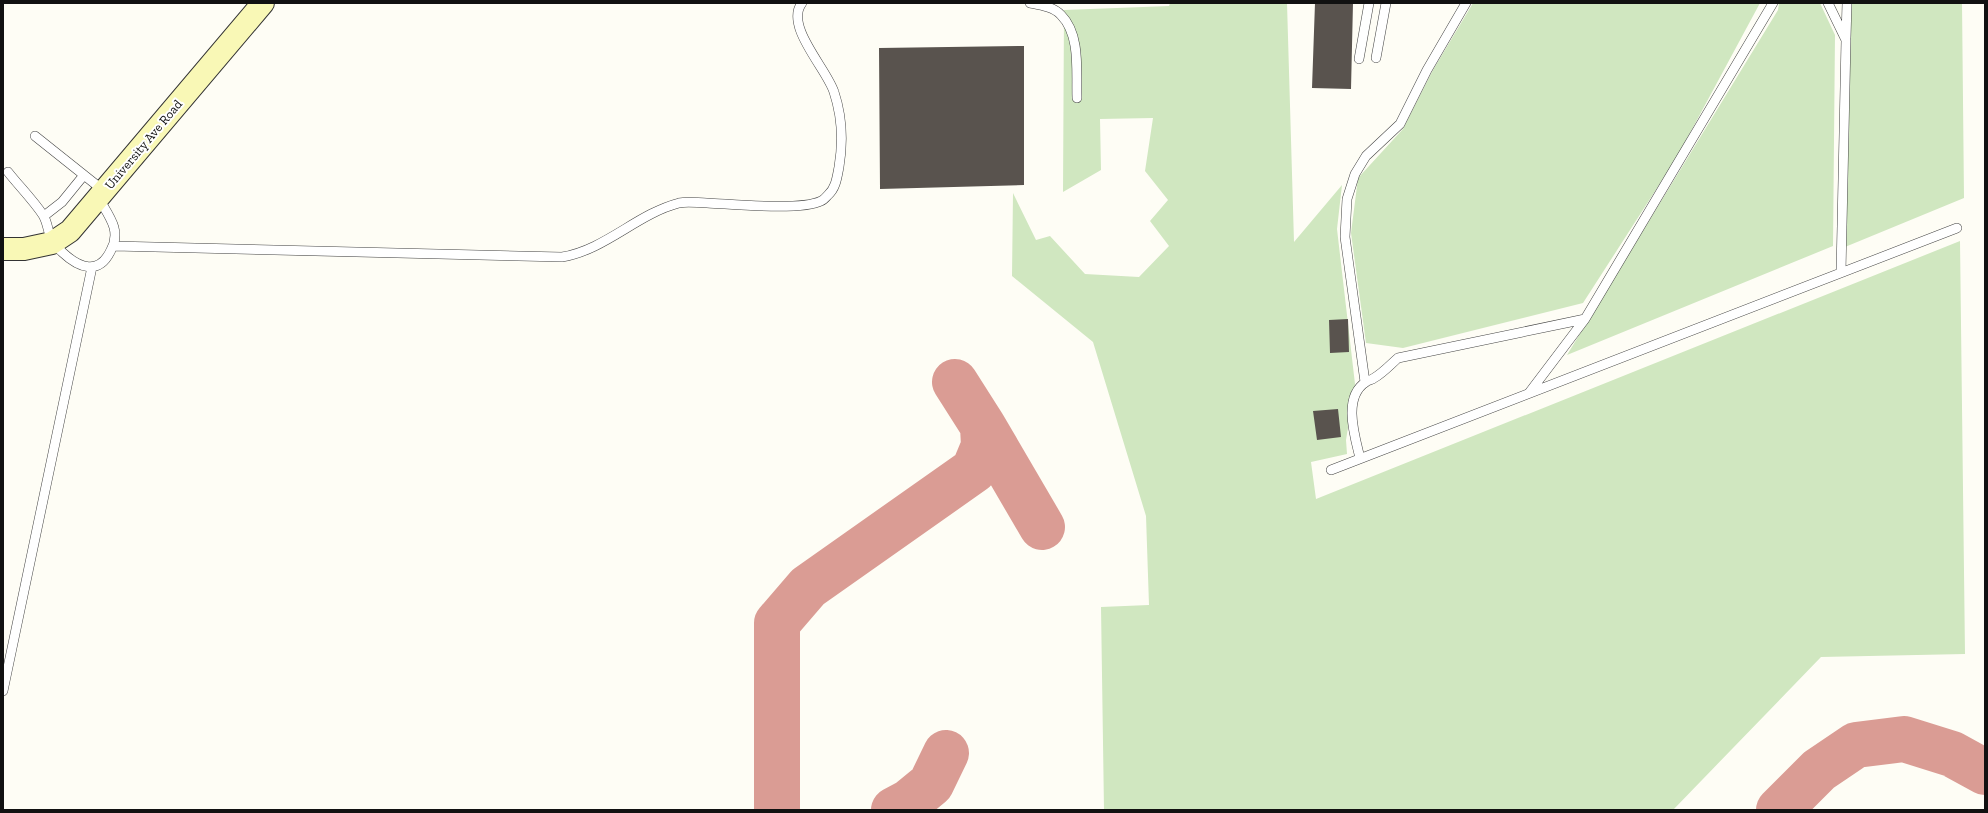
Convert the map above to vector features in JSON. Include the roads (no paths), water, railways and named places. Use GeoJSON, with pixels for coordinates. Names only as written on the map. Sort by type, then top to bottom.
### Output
{"type":"FeatureCollection","features":[{"type":"Feature","properties":{"kind":"street","name":"University Ave Road"},"geometry":{"type":"LineString","coordinates":[[3,249],[24,249],[52,243],[70,231],[263,3]]}},
{"type":"Feature","properties":{"kind":"lane"},"geometry":{"type":"LineString","coordinates":[[114,246],[562,258],[575,255],[591,248],[656,211],[684,202],[798,206],[822,201],[831,192],[836,180],[840,160],[841,133],[834,90],[798,23],[797,14],[802,3]]}},
{"type":"Feature","properties":{"kind":"lane"},"geometry":{"type":"LineString","coordinates":[[1030,3],[1048,7],[1061,14],[1072,31],[1076,55],[1077,98]]}},
{"type":"Feature","properties":{"kind":"lane"},"geometry":{"type":"LineString","coordinates":[[1359,59],[1369,3]]}},
{"type":"Feature","properties":{"kind":"lane"},"geometry":{"type":"LineString","coordinates":[[1376,58],[1386,3]]}},
{"type":"Feature","properties":{"kind":"lane"},"geometry":{"type":"LineString","coordinates":[[1365,382],[1344,237],[1347,199],[1355,174],[1366,156],[1400,124],[1427,70],[1466,3]]}},
{"type":"Feature","properties":{"kind":"lane"},"geometry":{"type":"LineString","coordinates":[[1529,393],[1584,319],[1773,3]]}},
{"type":"Feature","properties":{"kind":"lane"},"geometry":{"type":"LineString","coordinates":[[1828,3],[1846,40]]}},
{"type":"Feature","properties":{"kind":"lane"},"geometry":{"type":"LineString","coordinates":[[1841,272],[1847,3]]}},
{"type":"Feature","properties":{"kind":"lane"},"geometry":{"type":"LineString","coordinates":[[8,172],[44,216],[52,243],[72,262],[82,267],[92,267],[100,264],[108,258],[114,246],[116,230],[101,194],[84,175],[35,136]]}},
{"type":"Feature","properties":{"kind":"lane"},"geometry":{"type":"LineString","coordinates":[[44,216],[62,202],[84,175]]}},
{"type":"Feature","properties":{"kind":"lane"},"geometry":{"type":"LineString","coordinates":[[1331,470],[1957,228]]}},
{"type":"Feature","properties":{"kind":"lane"},"geometry":{"type":"LineString","coordinates":[[3,691],[92,267]]}},
{"type":"Feature","properties":{"kind":"lane"},"geometry":{"type":"LineString","coordinates":[[1360,458],[1351,422],[1353,404],[1358,391],[1365,382],[1375,378],[1398,358],[1584,319]]}}]}
